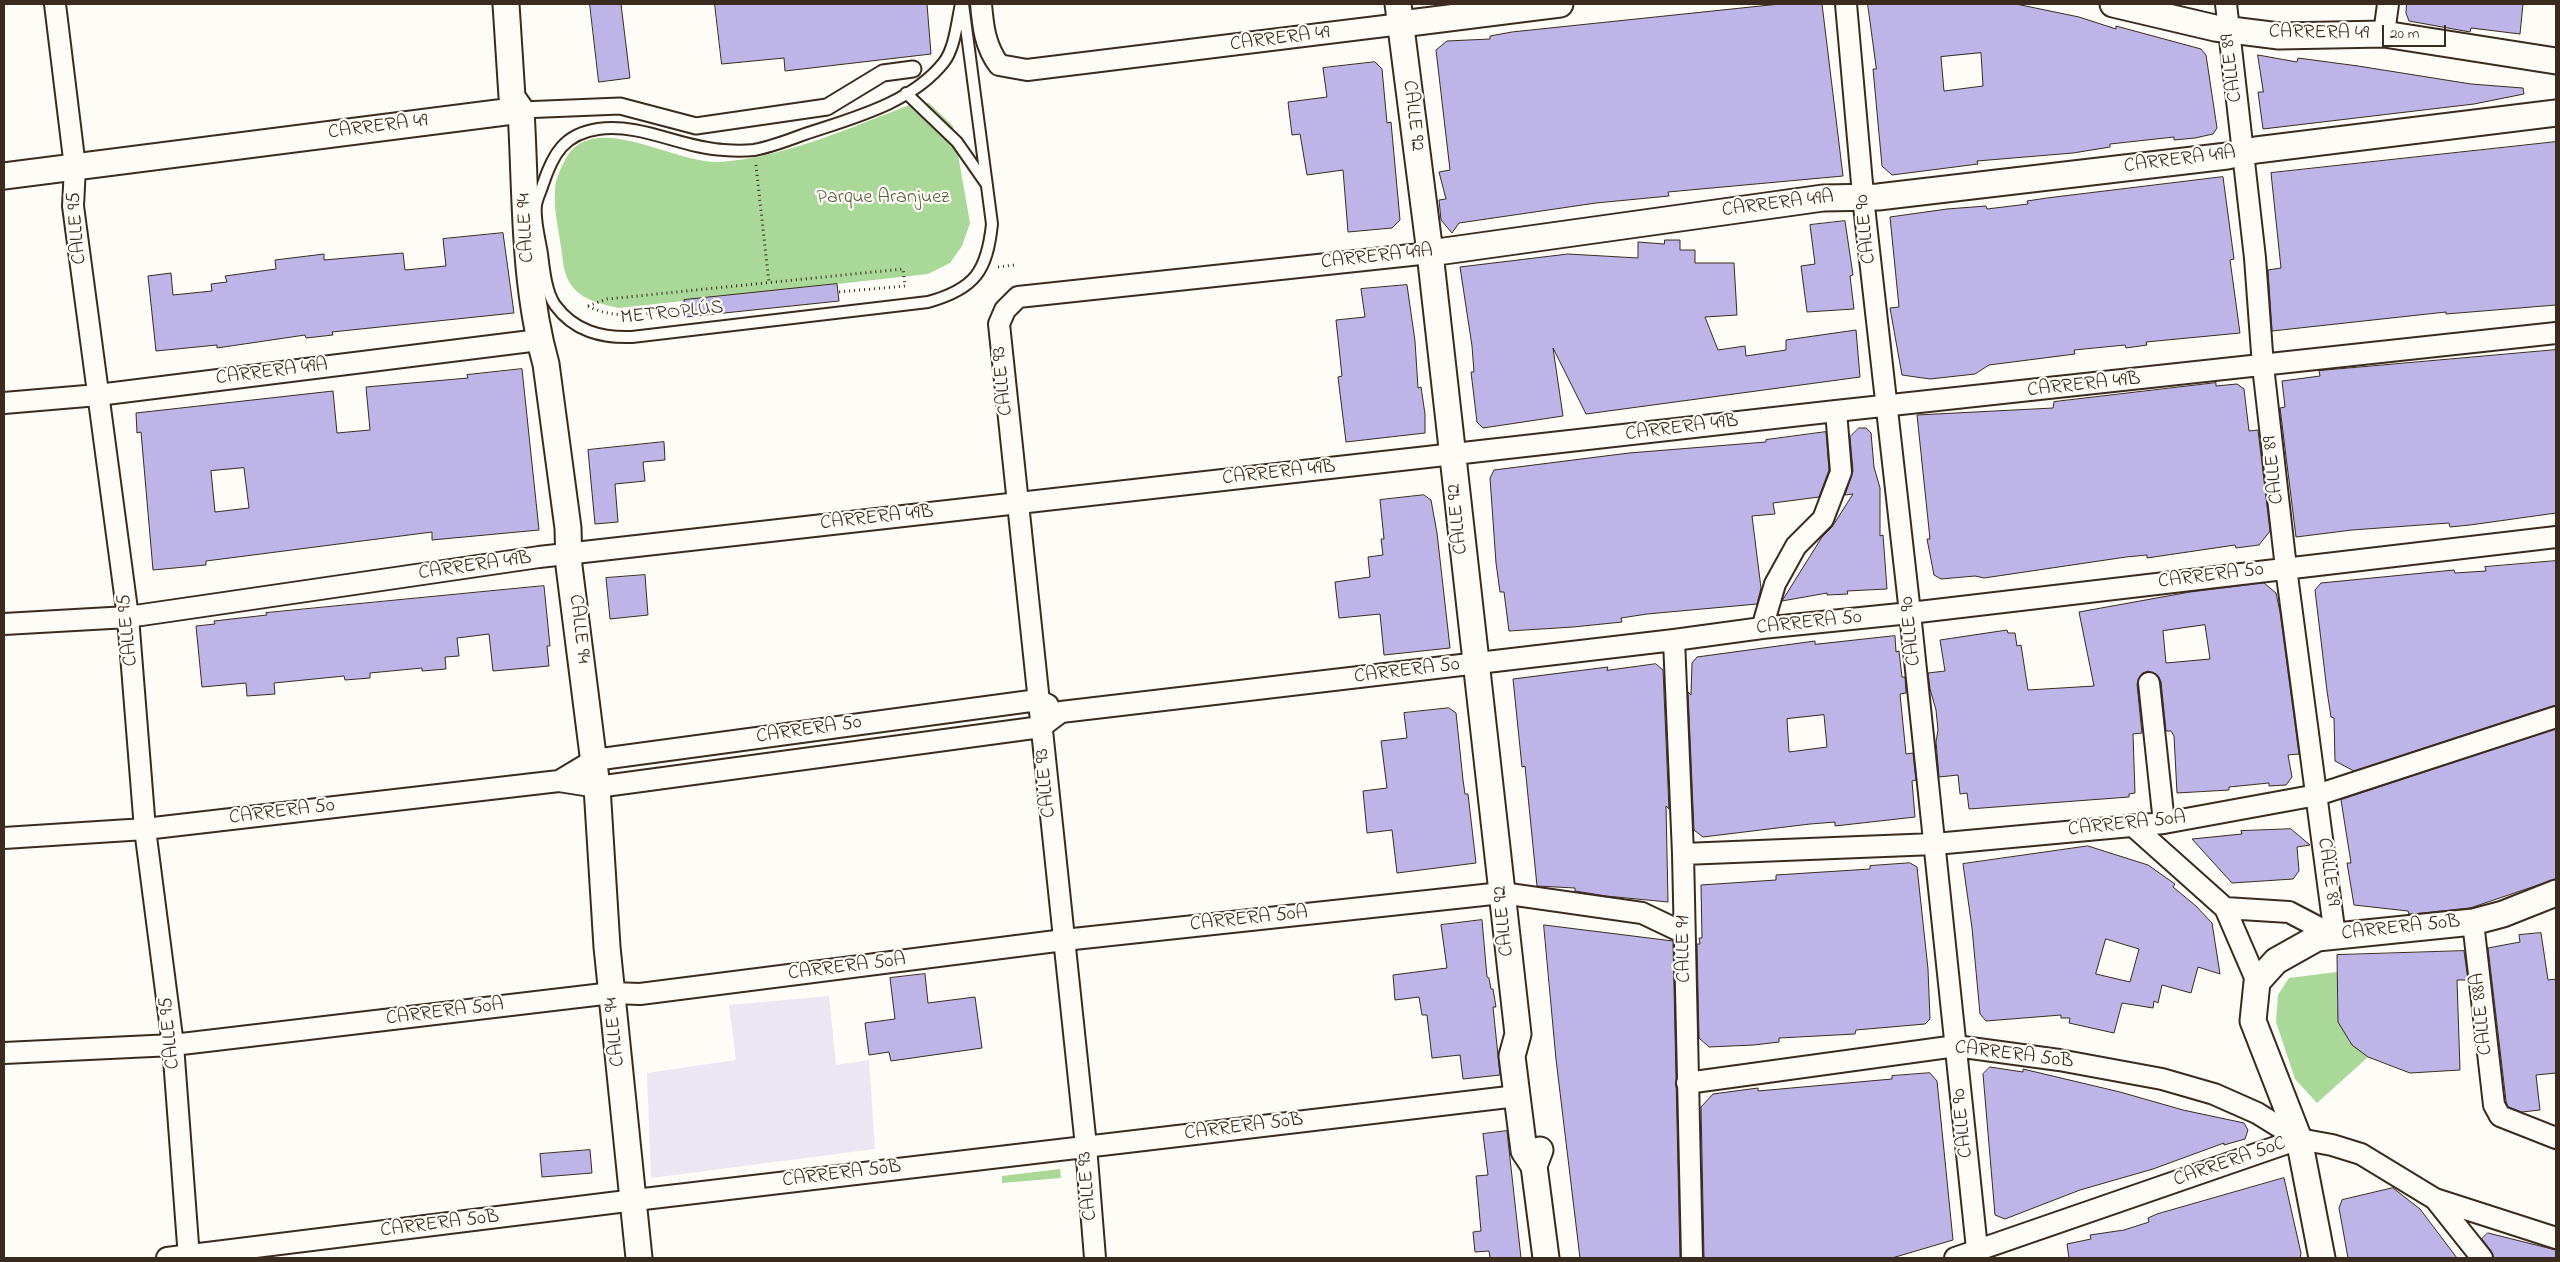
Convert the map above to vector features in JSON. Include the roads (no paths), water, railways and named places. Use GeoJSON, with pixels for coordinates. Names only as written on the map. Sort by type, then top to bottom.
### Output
{"type":"FeatureCollection","features":[{"type":"Feature","properties":{"kind":"street","name":"CALLE 95"},"geometry":{"type":"LineString","coordinates":[[55,4],[74,167],[72,206],[128,617],[146,829],[173,1045],[189,1258]]}},
{"type":"Feature","properties":{"kind":"street","name":"CALLE 94"},"geometry":{"type":"LineString","coordinates":[[506,4],[512,97],[521,110],[531,287],[539,340],[546,364],[568,528],[568,555],[597,788],[607,947],[639,1258]]}},
{"type":"Feature","properties":{"kind":"street","name":"CARRERA 49"},"geometry":{"type":"LineString","coordinates":[[981,4],[984,36],[990,52],[1000,65],[1013,69],[1044,68],[1400,14],[1560,4]]}},
{"type":"Feature","properties":{"kind":"street","name":"CALLE 90"},"geometry":{"type":"LineString","coordinates":[[1846,4],[1864,198],[1935,844],[1977,1254]]}},
{"type":"Feature","properties":{"kind":"street","name":"CARRERA 49"},"geometry":{"type":"LineString","coordinates":[[2113,4],[2229,30],[2279,36],[2384,34],[2554,65]]}},
{"type":"Feature","properties":{"kind":"street","name":"CALLE 89"},"geometry":{"type":"LineString","coordinates":[[2226,4],[2255,258],[2263,366],[2286,568],[2335,936]]}},
{"type":"Feature","properties":{"kind":"street"},"geometry":{"type":"LineString","coordinates":[[2384,34],[2388,4]]}},
{"type":"Feature","properties":{"kind":"street","name":"CALLE 92"},"geometry":{"type":"LineString","coordinates":[[1400,14],[1430,253],[1518,1034],[1528,1053],[1539,1139],[1540,1149],[1534,1166]]}},
{"type":"Feature","properties":{"kind":"street","name":"CARRERA 49"},"geometry":{"type":"LineString","coordinates":[[4,176],[521,110],[620,106],[696,126],[827,107],[883,73],[913,69]]}},
{"type":"Feature","properties":{"kind":"street"},"geometry":{"type":"LineString","coordinates":[[2548,114],[2548,109],[2556,92]]}},
{"type":"Feature","properties":{"kind":"street","name":"CARRERA 49A"},"geometry":{"type":"LineString","coordinates":[[1005,310],[1018,297],[1430,253],[1823,198],[1864,198],[2548,114]]}},
{"type":"Feature","properties":{"kind":"street","name":"CALLE 93"},"geometry":{"type":"LineString","coordinates":[[1005,310],[999,324],[999,339],[1086,1146],[1094,1258]]}},
{"type":"Feature","properties":{"kind":"street","name":"CARRERA 49B"},"geometry":{"type":"LineString","coordinates":[[4,624],[128,617],[568,555],[1836,411],[2556,334]]}},
{"type":"Feature","properties":{"kind":"street","name":"CARRERA 49A"},"geometry":{"type":"LineString","coordinates":[[4,404],[98,395],[539,340]]}},
{"type":"Feature","properties":{"kind":"street"},"geometry":{"type":"LineString","coordinates":[[1762,628],[1775,584],[1796,546],[1822,519],[1841,472],[1836,411]]}},
{"type":"Feature","properties":{"kind":"street","name":"CARRERA 50"},"geometry":{"type":"LineString","coordinates":[[4,838],[146,829],[559,781],[597,788],[1041,727],[1061,712],[2556,536]]}},
{"type":"Feature","properties":{"kind":"street","name":"CALLE 91"},"geometry":{"type":"LineString","coordinates":[[1674,640],[1684,854],[1684,933],[1692,1258]]}},
{"type":"Feature","properties":{"kind":"street"},"geometry":{"type":"LineString","coordinates":[[2149,683],[2164,823]]}},
{"type":"Feature","properties":{"kind":"street"},"geometry":{"type":"LineString","coordinates":[[1038,700],[1061,712]]}},
{"type":"Feature","properties":{"kind":"street","name":"CARRERA 50"},"geometry":{"type":"LineString","coordinates":[[559,781],[594,760],[1038,700]]}},
{"type":"Feature","properties":{"kind":"street","name":"CARRERA 50A"},"geometry":{"type":"LineString","coordinates":[[1684,854],[1935,844],[2164,823],[2316,795],[2556,717]]}},
{"type":"Feature","properties":{"kind":"street"},"geometry":{"type":"LineString","coordinates":[[2132,825],[2225,908],[2257,982],[2253,1021],[2299,1139],[2322,1258]]}},
{"type":"Feature","properties":{"kind":"street","name":"CARRERA 50A"},"geometry":{"type":"LineString","coordinates":[[4,1053],[173,1045],[612,993],[640,994],[1064,940],[1502,893],[1642,913],[1684,933]]}},
{"type":"Feature","properties":{"kind":"street","name":"CARRERA 50B"},"geometry":{"type":"LineString","coordinates":[[2257,982],[2276,961],[2317,938],[2473,922],[2503,914],[2556,893]]}},
{"type":"Feature","properties":{"kind":"street"},"geometry":{"type":"LineString","coordinates":[[2225,908],[2289,912],[2335,936]]}},
{"type":"Feature","properties":{"kind":"street","name":"CALLE 88A"},"geometry":{"type":"LineString","coordinates":[[2473,922],[2494,1106],[2500,1116],[2556,1138]]}},
{"type":"Feature","properties":{"kind":"street","name":"CALLE 92"},"geometry":{"type":"LineString","coordinates":[[1518,1034],[1512,1056],[1524,1151],[1534,1166],[1546,1258]]}},
{"type":"Feature","properties":{"kind":"street","name":"CARRERA 50B"},"geometry":{"type":"LineString","coordinates":[[1687,1083],[1956,1046],[2059,1060],[2162,1079],[2214,1094],[2257,1112],[2299,1139]]}},
{"type":"Feature","properties":{"kind":"street","name":"CARRERA 50B"},"geometry":{"type":"LineString","coordinates":[[167,1258],[189,1258],[634,1200],[1517,1096]]}},
{"type":"Feature","properties":{"kind":"street","name":"CARRERA 50C"},"geometry":{"type":"LineString","coordinates":[[1955,1258],[1977,1254],[2299,1139],[2332,1145],[2361,1154],[2435,1198],[2556,1238]]}},
{"type":"Feature","properties":{"kind":"street"},"geometry":{"type":"LineString","coordinates":[[2435,1198],[2482,1258]]}},
{"type":"Feature","properties":{"kind":"lane","name":"METROPLÚS"},"geometry":{"type":"LineString","coordinates":[[962,4],[992,224],[989,249],[982,268],[967,284],[948,296],[928,302],[632,337],[610,337],[592,333],[564,316],[553,302],[544,273],[536,206],[548,168],[558,150],[574,136],[597,129],[624,129],[657,134],[706,148],[754,150],[849,120],[921,83],[946,60],[962,4]]}},
{"type":"Feature","properties":{"kind":"lane"},"geometry":{"type":"LineString","coordinates":[[906,92],[957,142],[988,186]]}},
{"type":"Feature","properties":{"kind":"park label","name":"Parque Aranjuez"},"geometry":{"type":"Point","coordinates":[883,199]}}]}
